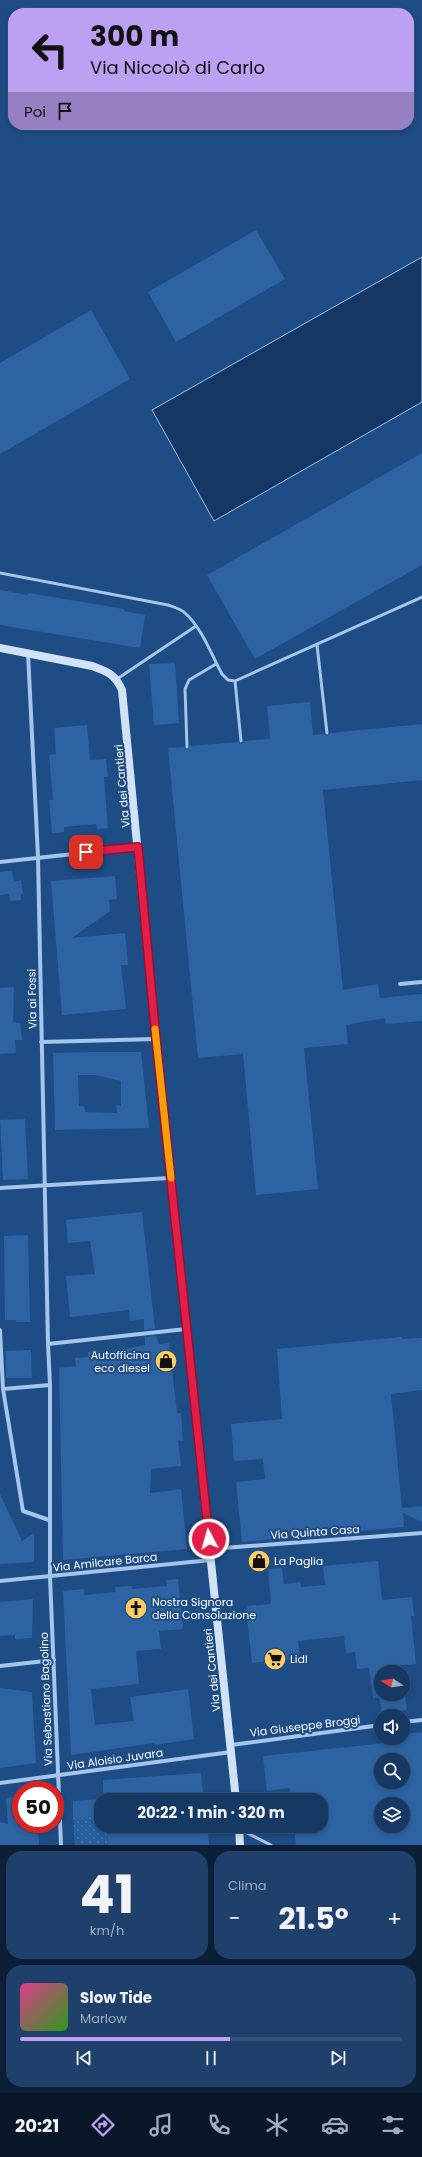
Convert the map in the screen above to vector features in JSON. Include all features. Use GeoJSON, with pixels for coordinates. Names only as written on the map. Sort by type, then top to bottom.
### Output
{"type":"FeatureCollection","features":[{"type":"Feature","properties":{"kind":"main road"},"geometry":{"type":"LineString","coordinates":[[0,648],[92,666],[106,671],[117,678]]}},
{"type":"Feature","properties":{"kind":"main road","name":"Via dei Cantieri"},"geometry":{"type":"LineString","coordinates":[[117,678],[122,690],[125,705],[170,1178],[235,1793]]}},
{"type":"Feature","properties":{"kind":"main road"},"geometry":{"type":"LineString","coordinates":[[239,1833],[240,1845]]}},
{"type":"Feature","properties":{"kind":"street","name":"Via ai Fossi"},"geometry":{"type":"LineString","coordinates":[[28,653],[38,857],[41,1042],[46,1186],[50,1385],[49,1520]]}},
{"type":"Feature","properties":{"kind":"street"},"geometry":{"type":"LineString","coordinates":[[0,862],[138,847]]}},
{"type":"Feature","properties":{"kind":"street"},"geometry":{"type":"LineString","coordinates":[[400,984],[422,982]]}},
{"type":"Feature","properties":{"kind":"street"},"geometry":{"type":"LineString","coordinates":[[41,1042],[156,1039]]}},
{"type":"Feature","properties":{"kind":"street"},"geometry":{"type":"LineString","coordinates":[[0,1188],[170,1178]]}},
{"type":"Feature","properties":{"kind":"street"},"geometry":{"type":"LineString","coordinates":[[48,1344],[187,1328]]}},
{"type":"Feature","properties":{"kind":"street"},"geometry":{"type":"LineString","coordinates":[[0,1330],[3,1389],[22,1511],[49,1520]]}},
{"type":"Feature","properties":{"kind":"street"},"geometry":{"type":"LineString","coordinates":[[3,1389],[50,1385]]}},
{"type":"Feature","properties":{"kind":"street","name":"Via Sebastiano Bagolino"},"geometry":{"type":"LineString","coordinates":[[49,1520],[61,1845]]}},
{"type":"Feature","properties":{"kind":"street","name":"Via Quinta Casa"},"geometry":{"type":"LineString","coordinates":[[210,1549],[422,1533]]}},
{"type":"Feature","properties":{"kind":"street","name":"Via Amilcare Barca"},"geometry":{"type":"LineString","coordinates":[[0,1581],[211,1560]]}},
{"type":"Feature","properties":{"kind":"street"},"geometry":{"type":"LineString","coordinates":[[0,1666],[54,1660]]}},
{"type":"Feature","properties":{"kind":"street"},"geometry":{"type":"LineString","coordinates":[[410,1721],[422,1720]]}},
{"type":"Feature","properties":{"kind":"street","name":"Via Giuseppe Broggi"},"geometry":{"type":"LineString","coordinates":[[231,1748],[374,1726]]}},
{"type":"Feature","properties":{"kind":"street","name":"Via Aloisio Juvara"},"geometry":{"type":"LineString","coordinates":[[0,1783],[231,1748]]}},
{"type":"Feature","properties":{"kind":"lane"},"geometry":{"type":"LineString","coordinates":[[0,573],[168,605],[185,612],[196,626],[222,674],[228,680],[235,681],[422,597]]}},
{"type":"Feature","properties":{"kind":"lane"},"geometry":{"type":"LineString","coordinates":[[117,678],[196,626]]}},
{"type":"Feature","properties":{"kind":"lane"},"geometry":{"type":"LineString","coordinates":[[317,644],[328,733]]}},
{"type":"Feature","properties":{"kind":"lane"},"geometry":{"type":"LineString","coordinates":[[187,747],[185,689],[189,680],[216,664]]}},
{"type":"Feature","properties":{"kind":"lane"},"geometry":{"type":"LineString","coordinates":[[235,681],[241,741]]}},
{"type":"Feature","properties":{"kind":"lane"},"geometry":{"type":"LineString","coordinates":[[248,1833],[271,1845]]}},
{"type":"Feature","properties":{"kind":"shaded area"},"geometry":{"type":"Polygon","coordinates":[[[422,257],[422,402],[214,521],[152,410],[422,257]]]}},
{"type":"Feature","properties":{"kind":"shaded area"},"geometry":{"type":"Polygon","coordinates":[[[94,1816],[94,1833],[107,1833],[108,1845],[75,1845],[73,1818],[94,1816]]]}},
{"type":"Feature","properties":{"kind":"building"},"geometry":{"type":"Polygon","coordinates":[[[256,230],[285,279],[176,342],[148,292],[256,230]]]}},
{"type":"Feature","properties":{"kind":"building"},"geometry":{"type":"Polygon","coordinates":[[[91,310],[130,379],[0,454],[0,363],[91,310]]]}},
{"type":"Feature","properties":{"kind":"building"},"geometry":{"type":"Polygon","coordinates":[[[422,453],[422,565],[255,659],[207,575],[422,453]]]}},
{"type":"Feature","properties":{"kind":"building"},"geometry":{"type":"Polygon","coordinates":[[[0,590],[28,595],[28,593],[124,609],[124,611],[145,615],[140,648],[0,625],[0,590]]]}},
{"type":"Feature","properties":{"kind":"building"},"geometry":{"type":"Polygon","coordinates":[[[175,663],[179,723],[154,725],[149,664],[175,663]]]}},
{"type":"Feature","properties":{"kind":"building"},"geometry":{"type":"Polygon","coordinates":[[[310,702],[313,735],[324,734],[327,736],[330,733],[422,724],[422,780],[323,790],[343,990],[378,984],[380,998],[422,994],[422,1021],[386,1024],[385,1018],[346,1025],[348,1044],[304,1048],[318,1189],[256,1195],[243,1054],[198,1058],[168,748],[184,747],[187,750],[190,746],[238,742],[242,744],[244,741],[270,739],[267,706],[310,702]]]}},
{"type":"Feature","properties":{"kind":"building"},"geometry":{"type":"Polygon","coordinates":[[[87,725],[90,760],[106,759],[108,777],[104,777],[108,828],[97,829],[96,824],[64,827],[64,832],[52,833],[49,800],[53,800],[49,755],[56,754],[54,728],[87,725]]]}},
{"type":"Feature","properties":{"kind":"building"},"geometry":{"type":"Polygon","coordinates":[[[12,871],[14,882],[21,880],[23,894],[21,894],[21,900],[10,901],[9,894],[0,895],[0,872],[12,871]]]}},
{"type":"Feature","properties":{"kind":"building"},"geometry":{"type":"Polygon","coordinates":[[[115,876],[117,899],[109,900],[110,911],[72,938],[125,933],[128,965],[121,965],[126,1009],[62,1015],[51,881],[115,876]]]}},
{"type":"Feature","properties":{"kind":"building"},"geometry":{"type":"Polygon","coordinates":[[[14,987],[13,1022],[20,1023],[22,1040],[15,1040],[16,1053],[0,1054],[0,988],[14,987]]]}},
{"type":"Feature","properties":{"kind":"building"},"geometry":{"type":"Polygon","coordinates":[[[141,1052],[149,1128],[55,1130],[53,1053],[141,1052]],[[78,1075],[79,1106],[84,1106],[85,1112],[117,1113],[116,1105],[121,1106],[121,1081],[95,1075],[78,1075]]]}},
{"type":"Feature","properties":{"kind":"building"},"geometry":{"type":"Polygon","coordinates":[[[25,1119],[28,1179],[3,1180],[0,1120],[25,1119]]]}},
{"type":"Feature","properties":{"kind":"building"},"geometry":{"type":"Polygon","coordinates":[[[142,1212],[155,1329],[144,1330],[144,1319],[130,1321],[129,1310],[70,1317],[66,1276],[95,1274],[90,1241],[68,1243],[66,1220],[142,1212]]]}},
{"type":"Feature","properties":{"kind":"building"},"geometry":{"type":"Polygon","coordinates":[[[28,1235],[30,1322],[5,1320],[4,1236],[28,1235]]]}},
{"type":"Feature","properties":{"kind":"building"},"geometry":{"type":"Polygon","coordinates":[[[156,1336],[159,1344],[169,1343],[177,1413],[181,1413],[183,1441],[178,1440],[181,1466],[151,1469],[150,1493],[181,1489],[187,1549],[63,1560],[59,1368],[76,1366],[75,1358],[88,1357],[88,1352],[104,1351],[104,1353],[145,1345],[145,1337],[156,1336]]]}},
{"type":"Feature","properties":{"kind":"building"},"geometry":{"type":"Polygon","coordinates":[[[402,1337],[402,1339],[422,1338],[422,1390],[391,1394],[402,1508],[422,1506],[422,1522],[403,1513],[404,1527],[242,1542],[236,1482],[265,1479],[263,1459],[234,1461],[231,1424],[282,1419],[277,1349],[402,1337]]]}},
{"type":"Feature","properties":{"kind":"building"},"geometry":{"type":"Polygon","coordinates":[[[31,1350],[32,1378],[6,1378],[6,1351],[31,1350]]]}},
{"type":"Feature","properties":{"kind":"building"},"geometry":{"type":"Polygon","coordinates":[[[0,1494],[22,1541],[34,1533],[34,1562],[0,1564],[0,1494]]]}},
{"type":"Feature","properties":{"kind":"building"},"geometry":{"type":"Polygon","coordinates":[[[378,1561],[382,1600],[412,1597],[414,1616],[411,1616],[416,1664],[374,1665],[374,1698],[369,1668],[357,1669],[355,1652],[346,1653],[344,1636],[298,1641],[300,1658],[252,1663],[246,1609],[248,1609],[247,1606],[271,1604],[268,1569],[282,1568],[284,1584],[300,1582],[301,1587],[325,1585],[323,1566],[378,1561]]]}},
{"type":"Feature","properties":{"kind":"building"},"geometry":{"type":"Polygon","coordinates":[[[178,1579],[183,1629],[159,1631],[161,1649],[136,1651],[139,1684],[91,1689],[95,1725],[134,1721],[130,1697],[188,1689],[194,1739],[71,1755],[63,1591],[84,1589],[84,1595],[116,1592],[115,1587],[132,1586],[132,1589],[167,1586],[166,1580],[178,1579]]]}},
{"type":"Feature","properties":{"kind":"building"},"geometry":{"type":"Polygon","coordinates":[[[33,1599],[32,1638],[15,1639],[15,1635],[0,1636],[0,1602],[33,1599]]]}},
{"type":"Feature","properties":{"kind":"building"},"geometry":{"type":"Polygon","coordinates":[[[0,1688],[32,1692],[36,1763],[0,1768],[0,1688]]]}},
{"type":"Feature","properties":{"kind":"building"},"geometry":{"type":"Polygon","coordinates":[[[380,1701],[406,1701],[407,1709],[381,1709],[380,1701]]]}},
{"type":"Feature","properties":{"kind":"building"},"geometry":{"type":"Polygon","coordinates":[[[422,1732],[422,1845],[296,1845],[295,1833],[328,1833],[328,1793],[290,1793],[290,1788],[267,1791],[263,1756],[374,1744],[410,1745],[410,1733],[422,1732]]]}},
{"type":"Feature","properties":{"kind":"building"},"geometry":{"type":"Polygon","coordinates":[[[201,1773],[203,1793],[103,1793],[103,1780],[201,1773]]]}},
{"type":"Feature","properties":{"kind":"building"},"geometry":{"type":"Polygon","coordinates":[[[12,1797],[12,1833],[38,1833],[39,1845],[0,1845],[0,1822],[8,1824],[6,1798],[12,1797]]]}},
{"type":"Feature","properties":{"kind":"building"},"geometry":{"type":"Polygon","coordinates":[[[94,1799],[94,1817],[73,1818],[73,1801],[94,1799]]]}},
{"type":"Feature","properties":{"kind":"building"},"geometry":{"type":"Polygon","coordinates":[[[107,1833],[208,1833],[209,1845],[108,1845],[107,1833]]]}},
{"type":"Feature","properties":{"kind":"slow traffic"},"geometry":{"type":"LineString","coordinates":[[155,1029],[171,1178]]}},
{"type":"Feature","properties":{"kind":"place","name":"Autofficina eco diesel"},"geometry":{"type":"Point","coordinates":[166,1361]}},
{"type":"Feature","properties":{"kind":"place","name":"La Paglia"},"geometry":{"type":"Point","coordinates":[259,1561]}},
{"type":"Feature","properties":{"kind":"place","name":"Nostra Signora della Consolazione"},"geometry":{"type":"Point","coordinates":[136,1608]}},
{"type":"Feature","properties":{"kind":"place","name":"Lidl"},"geometry":{"type":"Point","coordinates":[275,1659]}},
{"type":"Feature","properties":{"kind":"route"},"geometry":{"type":"LineString","coordinates":[[86,852],[138,847],[156,1039],[209,1539]]}}]}
